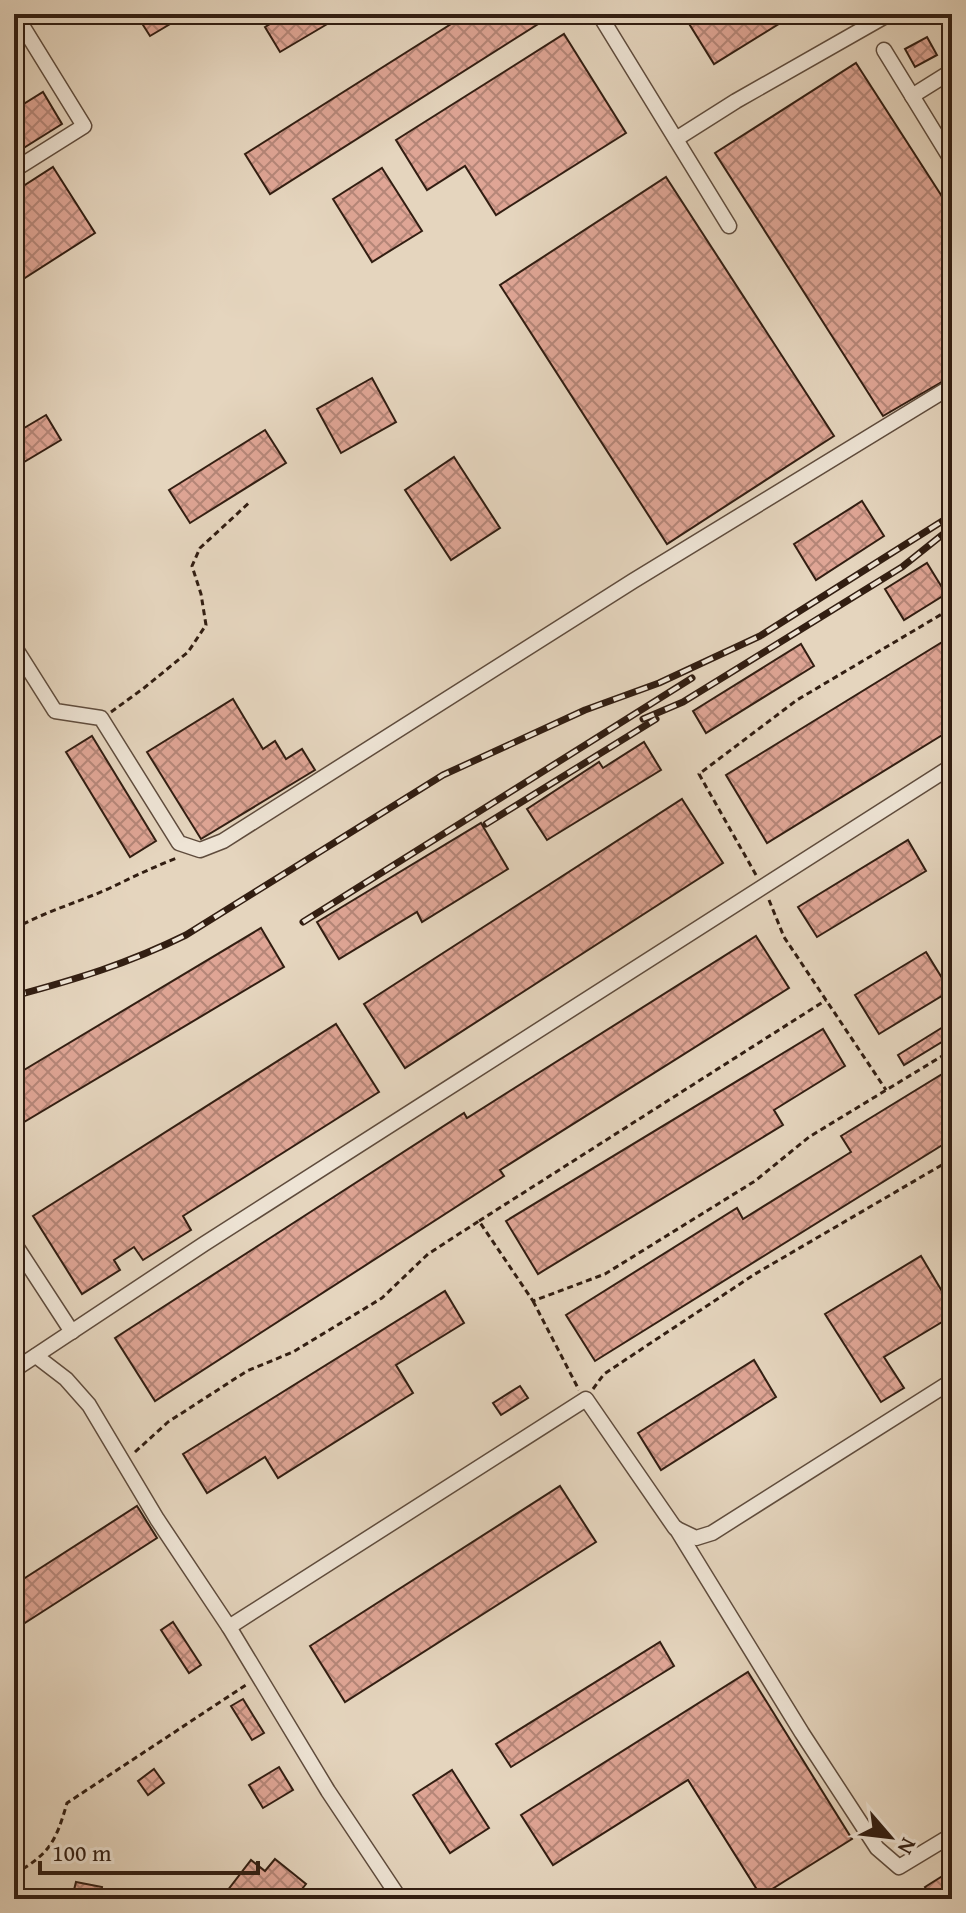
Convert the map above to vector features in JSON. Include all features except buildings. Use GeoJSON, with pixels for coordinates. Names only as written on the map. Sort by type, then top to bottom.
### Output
{"type":"FeatureCollection","features":[{"type":"Feature","properties":{"kind":"lane"},"geometry":{"type":"LineString","coordinates":[[14,170],[84,126],[15,14]]}},
{"type":"Feature","properties":{"kind":"lane"},"geometry":{"type":"LineString","coordinates":[[599,14],[729,226]]}},
{"type":"Feature","properties":{"kind":"lane"},"geometry":{"type":"LineString","coordinates":[[676,139],[736,101],[889,14]]}},
{"type":"Feature","properties":{"kind":"lane"},"geometry":{"type":"LineString","coordinates":[[884,50],[952,161]]}},
{"type":"Feature","properties":{"kind":"lane"},"geometry":{"type":"LineString","coordinates":[[912,96],[952,71]]}},
{"type":"Feature","properties":{"kind":"lane"},"geometry":{"type":"LineString","coordinates":[[14,646],[55,711],[101,718],[179,843],[200,850],[223,841],[633,581],[952,386]]}},
{"type":"Feature","properties":{"kind":"lane"},"geometry":{"type":"LineString","coordinates":[[14,1370],[204,1244],[952,766]]}},
{"type":"Feature","properties":{"kind":"lane"},"geometry":{"type":"LineString","coordinates":[[14,1243],[72,1332]]}},
{"type":"Feature","properties":{"kind":"lane"},"geometry":{"type":"LineString","coordinates":[[36,1356],[66,1379],[89,1405],[328,1791],[400,1899]]}},
{"type":"Feature","properties":{"kind":"lane"},"geometry":{"type":"LineString","coordinates":[[675,1528],[696,1538],[712,1533],[952,1381]]}},
{"type":"Feature","properties":{"kind":"lane"},"geometry":{"type":"LineString","coordinates":[[229,1627],[586,1399],[675,1528],[877,1848],[899,1867],[952,1835]]}},
{"type":"Feature","properties":{"kind":"path"},"geometry":{"type":"LineString","coordinates":[[101,718],[188,652],[206,625],[192,566],[200,548],[251,501]]}},
{"type":"Feature","properties":{"kind":"path"},"geometry":{"type":"LineString","coordinates":[[886,1090],[784,937],[763,887],[699,774],[797,700],[952,608]]}},
{"type":"Feature","properties":{"kind":"path"},"geometry":{"type":"LineString","coordinates":[[14,929],[42,913],[200,850]]}},
{"type":"Feature","properties":{"kind":"path"},"geometry":{"type":"LineString","coordinates":[[125,1465],[137,1449],[168,1422],[247,1371],[293,1352],[382,1298],[428,1254],[826,1000]]}},
{"type":"Feature","properties":{"kind":"path"},"geometry":{"type":"LineString","coordinates":[[533,1301],[605,1274],[755,1181],[809,1137],[952,1050]]}},
{"type":"Feature","properties":{"kind":"path"},"geometry":{"type":"LineString","coordinates":[[479,1221],[533,1301],[549,1337],[586,1399],[604,1374],[755,1274],[952,1159]]}},
{"type":"Feature","properties":{"kind":"path"},"geometry":{"type":"LineString","coordinates":[[14,1874],[38,1861],[45,1852],[58,1834],[67,1803],[259,1677]]}},
{"type":"Feature","properties":{"kind":"railway"},"geometry":{"type":"LineString","coordinates":[[14,996],[102,970],[186,935],[443,775],[585,710],[659,683],[760,636],[952,515]]}},
{"type":"Feature","properties":{"kind":"railway"},"geometry":{"type":"LineString","coordinates":[[643,719],[683,702],[902,567],[952,527]]}},
{"type":"Feature","properties":{"kind":"railway"},"geometry":{"type":"LineString","coordinates":[[303,922],[692,678]]}},
{"type":"Feature","properties":{"kind":"railway"},"geometry":{"type":"LineString","coordinates":[[486,824],[656,719]]}}]}
